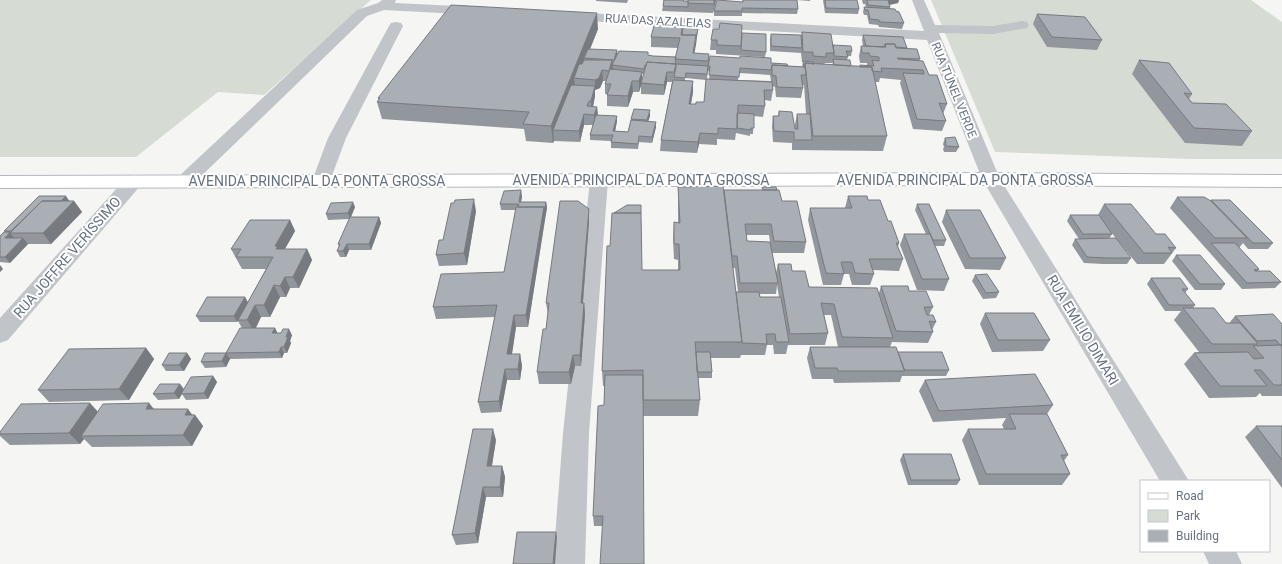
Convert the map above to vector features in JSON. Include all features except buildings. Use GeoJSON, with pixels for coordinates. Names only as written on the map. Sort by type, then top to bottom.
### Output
{"type":"FeatureCollection","features":[{"type":"Feature","properties":{"kind":"main road","name":"AVENIDA PRINCIPAL DA PONTA GROSSA"},"geometry":{"type":"LineString","coordinates":[[0,182],[991,179],[1282,181]]}},
{"type":"Feature","properties":{"kind":"street","name":"RUA TÚNEL VERDE"},"geometry":{"type":"LineString","coordinates":[[918,0],[991,179]]}},
{"type":"Feature","properties":{"kind":"street"},"geometry":{"type":"LineString","coordinates":[[185,181],[362,13],[387,3],[495,12]]}},
{"type":"Feature","properties":{"kind":"street","name":"RUA DAS AZALEIAS"},"geometry":{"type":"LineString","coordinates":[[558,15],[931,32],[993,30],[1022,25]]}},
{"type":"Feature","properties":{"kind":"street"},"geometry":{"type":"LineString","coordinates":[[321,181],[337,138],[396,26]]}},
{"type":"Feature","properties":{"kind":"street","name":"RUA EMILIO DIMARI"},"geometry":{"type":"LineString","coordinates":[[991,179],[1174,480]]}},
{"type":"Feature","properties":{"kind":"street"},"geometry":{"type":"LineString","coordinates":[[569,564],[576,433],[599,180]]}},
{"type":"Feature","properties":{"kind":"street","name":"RUA JOFFRE VERÍSSIMO"},"geometry":{"type":"LineString","coordinates":[[0,334],[134,181]]}},
{"type":"Feature","properties":{"kind":"street"},"geometry":{"type":"LineString","coordinates":[[1219,552],[1226,564]]}},
{"type":"Feature","properties":{"kind":"green space"},"geometry":{"type":"Polygon","coordinates":[[[0,0],[371,0],[264,95],[218,92],[136,157],[0,157],[0,0]]]}},
{"type":"Feature","properties":{"kind":"green space"},"geometry":{"type":"Polygon","coordinates":[[[931,0],[1251,0],[1282,22],[1282,159],[1191,159],[995,152],[931,0]]]}}]}
